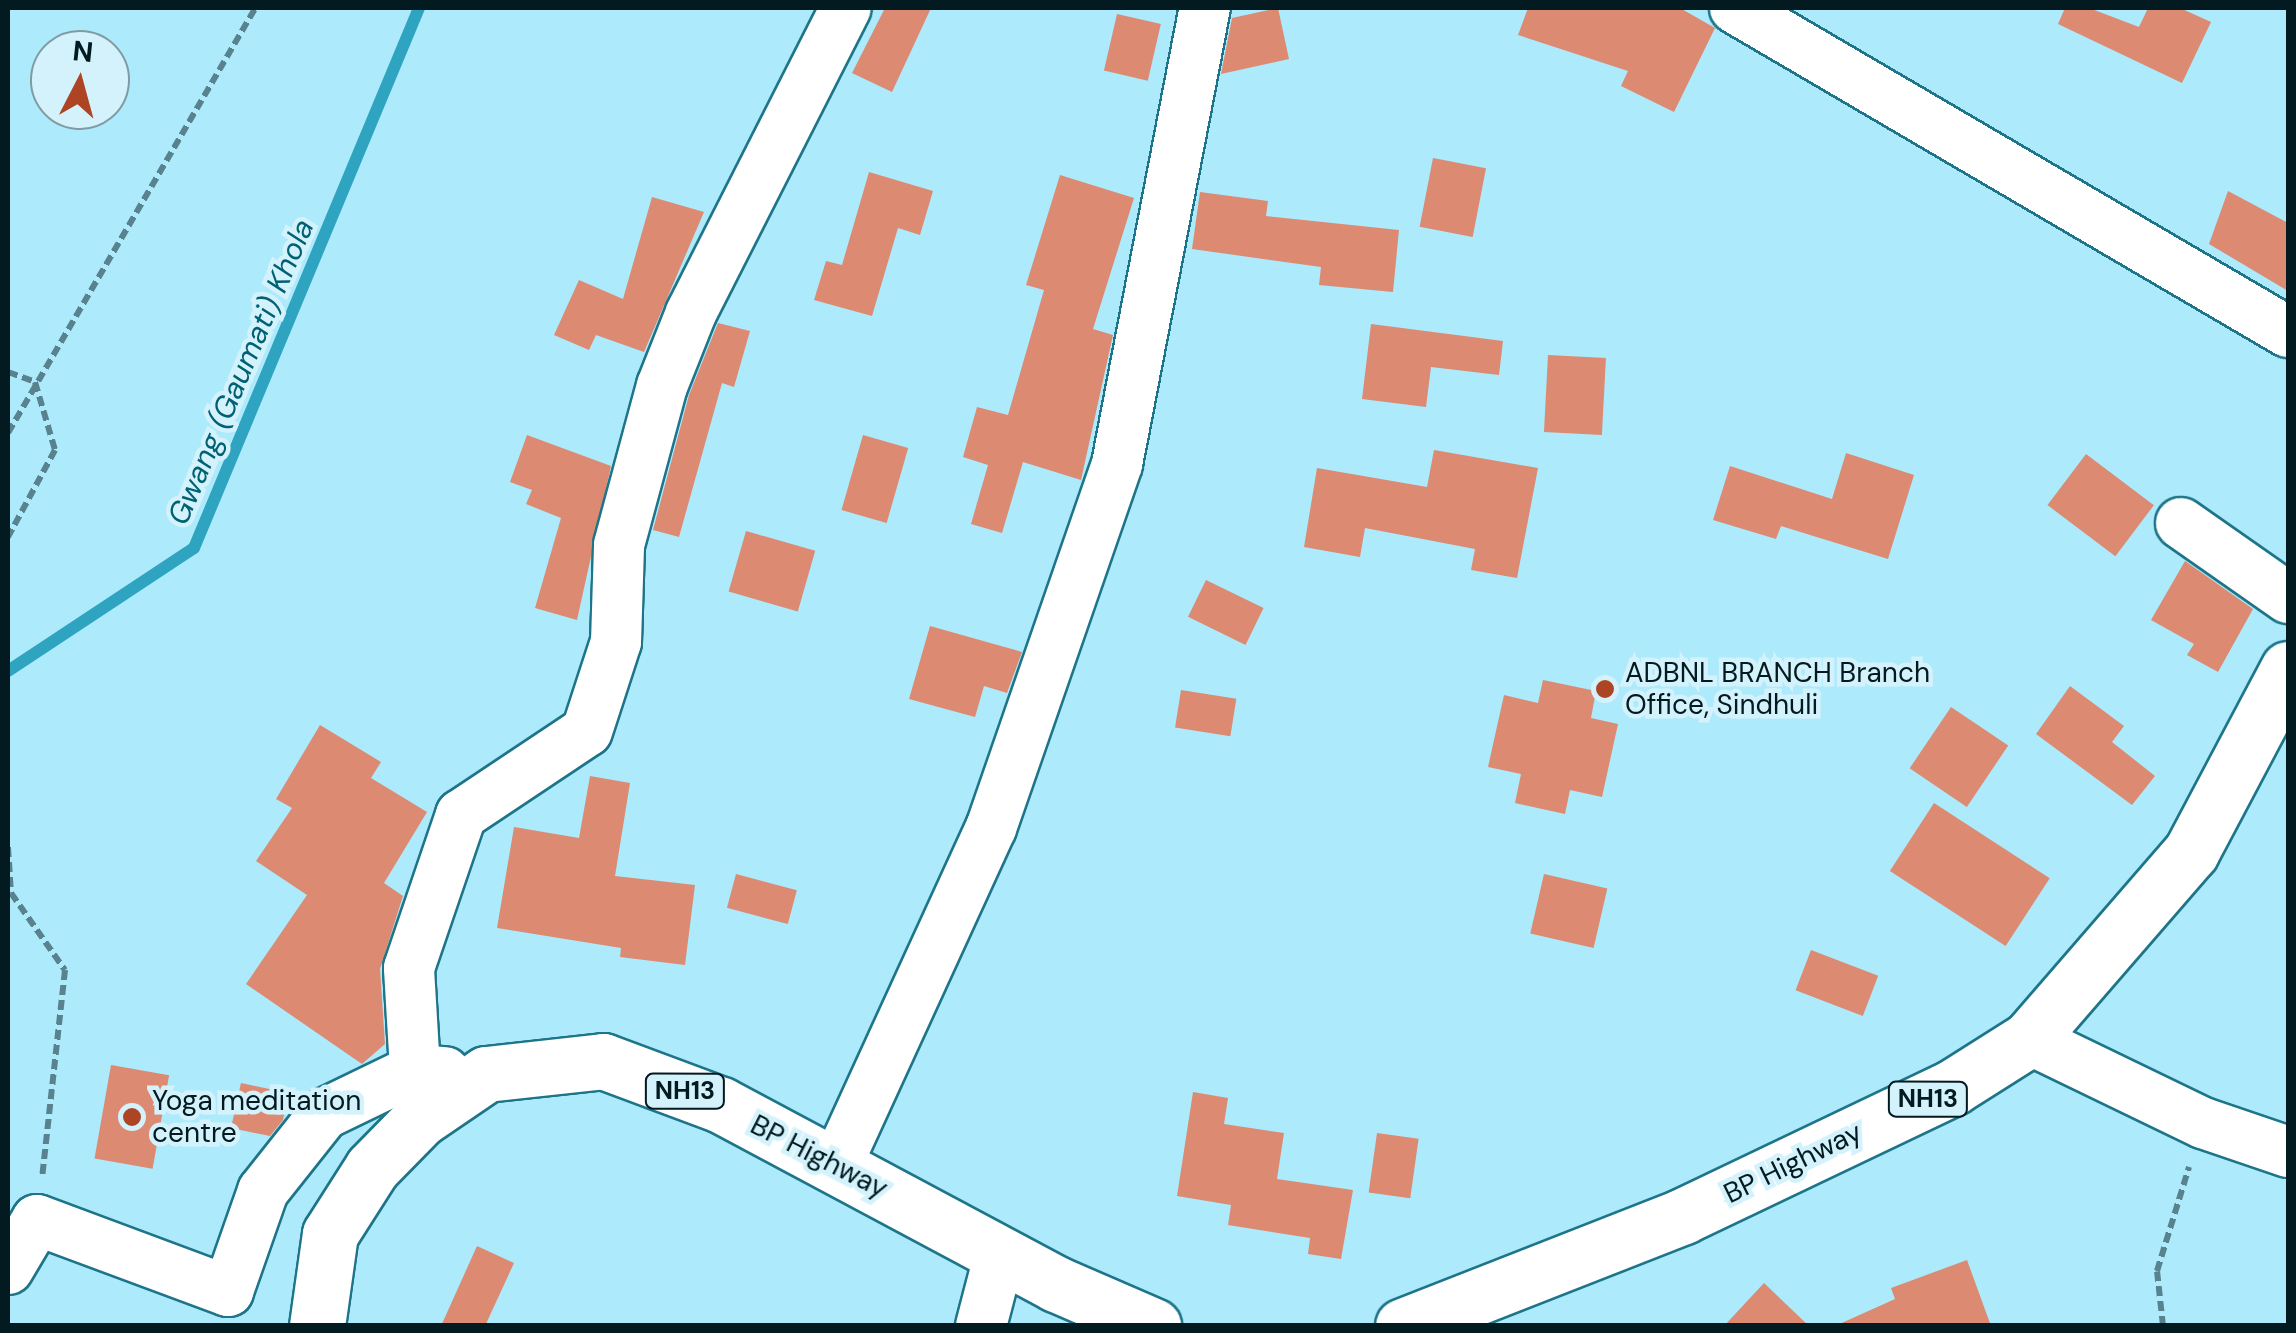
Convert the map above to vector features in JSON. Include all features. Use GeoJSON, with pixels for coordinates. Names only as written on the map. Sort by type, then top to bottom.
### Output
{"type":"FeatureCollection","features":[{"type":"Feature","properties":{"kind":"highway","name":"BP Highway"},"geometry":{"type":"LineString","coordinates":[[1404,1326],[1683,1216],[1953,1088],[2029,1038],[2191,852],[2288,670]]}},
{"type":"Feature","properties":{"kind":"highway","name":"BP Highway"},"geometry":{"type":"LineString","coordinates":[[316,1326],[330,1234],[372,1168],[420,1119],[486,1074],[603,1061],[721,1105],[768,1135],[837,1164],[1000,1253],[1153,1326]]}},
{"type":"Feature","properties":{"kind":"street"},"geometry":{"type":"LineString","coordinates":[[414,1070],[409,968],[461,815],[587,731],[616,642],[619,544],[662,386],[690,313],[846,8]]}},
{"type":"Feature","properties":{"kind":"street"},"geometry":{"type":"LineString","coordinates":[[837,1164],[991,828],[1117,464],[1205,8]]}},
{"type":"Feature","properties":{"kind":"street"},"geometry":{"type":"LineString","coordinates":[[1735,8],[2288,332]]}},
{"type":"Feature","properties":{"kind":"street"},"geometry":{"type":"LineString","coordinates":[[2181,524],[2288,598]]}},
{"type":"Feature","properties":{"kind":"street"},"geometry":{"type":"LineString","coordinates":[[2029,1038],[2203,1123],[2288,1152]]}},
{"type":"Feature","properties":{"kind":"street"},"geometry":{"type":"LineString","coordinates":[[8,1268],[38,1220],[228,1291],[264,1191],[324,1114],[414,1070],[486,1074]]}},
{"type":"Feature","properties":{"kind":"street"},"geometry":{"type":"LineString","coordinates":[[981,1326],[1000,1253]]}},
{"type":"Feature","properties":{"kind":"path"},"geometry":{"type":"LineString","coordinates":[[8,433],[254,8]]}},
{"type":"Feature","properties":{"kind":"path"},"geometry":{"type":"LineString","coordinates":[[8,372],[35,382]]}},
{"type":"Feature","properties":{"kind":"path"},"geometry":{"type":"LineString","coordinates":[[8,537],[55,450],[35,382]]}},
{"type":"Feature","properties":{"kind":"path"},"geometry":{"type":"LineString","coordinates":[[8,848],[11,893],[65,970],[38,1220]]}},
{"type":"Feature","properties":{"kind":"path"},"geometry":{"type":"LineString","coordinates":[[2163,1326],[2158,1271],[2203,1123]]}},
{"type":"Feature","properties":{"kind":"building"},"geometry":{"type":"Polygon","coordinates":[[[885,8],[931,8],[892,92],[852,73],[885,8]]]}},
{"type":"Feature","properties":{"kind":"building"},"geometry":{"type":"Polygon","coordinates":[[[1278,8],[1289,59],[1221,74],[1232,18],[1278,8]]]}},
{"type":"Feature","properties":{"kind":"building"},"geometry":{"type":"Polygon","coordinates":[[[1528,8],[1680,8],[1715,28],[1674,112],[1621,86],[1628,71],[1518,35],[1528,8]]]}},
{"type":"Feature","properties":{"kind":"building"},"geometry":{"type":"Polygon","coordinates":[[[2065,8],[2089,8],[2139,27],[2148,8],[2180,8],[2211,22],[2182,83],[2058,24],[2065,8]]]}},
{"type":"Feature","properties":{"kind":"building"},"geometry":{"type":"Polygon","coordinates":[[[1117,14],[1161,24],[1148,81],[1104,71],[1117,14]]]}},
{"type":"Feature","properties":{"kind":"building"},"geometry":{"type":"Polygon","coordinates":[[[1433,158],[1486,168],[1473,237],[1420,227],[1433,158]]]}},
{"type":"Feature","properties":{"kind":"building"},"geometry":{"type":"Polygon","coordinates":[[[869,172],[933,191],[920,235],[898,228],[872,316],[814,300],[826,261],[842,265],[869,172]]]}},
{"type":"Feature","properties":{"kind":"building"},"geometry":{"type":"Polygon","coordinates":[[[1060,175],[1134,198],[1093,329],[1113,335],[1081,480],[1023,462],[1002,533],[971,524],[988,465],[963,457],[977,407],[1008,415],[1044,290],[1026,285],[1060,175]]]}},
{"type":"Feature","properties":{"kind":"building"},"geometry":{"type":"Polygon","coordinates":[[[2228,191],[2288,223],[2288,291],[2209,244],[2228,191]]]}},
{"type":"Feature","properties":{"kind":"building"},"geometry":{"type":"Polygon","coordinates":[[[1200,192],[1268,201],[1266,216],[1399,230],[1393,292],[1319,285],[1321,267],[1192,249],[1200,192]]]}},
{"type":"Feature","properties":{"kind":"building"},"geometry":{"type":"Polygon","coordinates":[[[652,197],[704,212],[644,352],[596,335],[589,350],[554,335],[579,280],[623,299],[652,197]]]}},
{"type":"Feature","properties":{"kind":"building"},"geometry":{"type":"Polygon","coordinates":[[[718,323],[750,331],[734,387],[722,383],[679,537],[653,530],[689,395],[718,323]]]}},
{"type":"Feature","properties":{"kind":"building"},"geometry":{"type":"Polygon","coordinates":[[[1371,324],[1503,341],[1499,375],[1431,367],[1426,407],[1362,399],[1371,324]]]}},
{"type":"Feature","properties":{"kind":"building"},"geometry":{"type":"Polygon","coordinates":[[[1548,355],[1606,358],[1602,435],[1544,432],[1548,355]]]}},
{"type":"Feature","properties":{"kind":"building"},"geometry":{"type":"Polygon","coordinates":[[[527,435],[611,466],[577,620],[535,608],[561,518],[526,504],[532,490],[510,482],[527,435]]]}},
{"type":"Feature","properties":{"kind":"building"},"geometry":{"type":"Polygon","coordinates":[[[863,435],[908,448],[887,523],[842,510],[863,435]]]}},
{"type":"Feature","properties":{"kind":"building"},"geometry":{"type":"Polygon","coordinates":[[[1434,450],[1538,468],[1517,578],[1471,570],[1475,549],[1365,528],[1360,557],[1304,547],[1317,468],[1427,487],[1434,450]]]}},
{"type":"Feature","properties":{"kind":"building"},"geometry":{"type":"Polygon","coordinates":[[[1846,453],[1914,475],[1888,559],[1781,526],[1776,539],[1713,520],[1730,466],[1832,499],[1846,453]]]}},
{"type":"Feature","properties":{"kind":"building"},"geometry":{"type":"Polygon","coordinates":[[[2086,454],[2154,505],[2115,556],[2047,505],[2086,454]]]}},
{"type":"Feature","properties":{"kind":"building"},"geometry":{"type":"Polygon","coordinates":[[[746,531],[815,551],[798,611],[729,592],[746,531]]]}},
{"type":"Feature","properties":{"kind":"building"},"geometry":{"type":"Polygon","coordinates":[[[2185,561],[2253,609],[2218,672],[2187,655],[2194,644],[2151,620],[2185,561]]]}},
{"type":"Feature","properties":{"kind":"building"},"geometry":{"type":"Polygon","coordinates":[[[1206,580],[1264,608],[1246,645],[1188,617],[1206,580]]]}},
{"type":"Feature","properties":{"kind":"building"},"geometry":{"type":"Polygon","coordinates":[[[930,626],[1022,652],[1007,693],[984,686],[975,717],[909,699],[930,626]]]}},
{"type":"Feature","properties":{"kind":"building"},"geometry":{"type":"Polygon","coordinates":[[[1543,680],[1596,691],[1591,718],[1618,724],[1602,797],[1570,790],[1565,814],[1515,803],[1521,774],[1488,767],[1504,695],[1538,703],[1543,680]]]}},
{"type":"Feature","properties":{"kind":"building"},"geometry":{"type":"Polygon","coordinates":[[[2070,686],[2124,726],[2112,742],[2155,776],[2132,805],[2036,734],[2070,686]]]}},
{"type":"Feature","properties":{"kind":"building"},"geometry":{"type":"Polygon","coordinates":[[[1181,690],[1236,699],[1230,736],[1175,728],[1181,690]]]}},
{"type":"Feature","properties":{"kind":"building"},"geometry":{"type":"Polygon","coordinates":[[[1951,707],[2008,746],[1967,807],[1910,768],[1951,707]]]}},
{"type":"Feature","properties":{"kind":"building"},"geometry":{"type":"Polygon","coordinates":[[[320,725],[381,762],[371,778],[427,812],[384,883],[403,896],[380,969],[385,1044],[362,1064],[246,984],[307,895],[256,861],[292,808],[276,799],[320,725]]]}},
{"type":"Feature","properties":{"kind":"building"},"geometry":{"type":"Polygon","coordinates":[[[590,776],[630,783],[615,876],[695,885],[685,965],[620,957],[621,948],[497,928],[514,827],[579,838],[590,776]]]}},
{"type":"Feature","properties":{"kind":"building"},"geometry":{"type":"Polygon","coordinates":[[[1934,803],[2050,878],[2006,946],[1890,871],[1934,803]]]}},
{"type":"Feature","properties":{"kind":"building"},"geometry":{"type":"Polygon","coordinates":[[[736,874],[797,890],[788,924],[727,908],[736,874]]]}},
{"type":"Feature","properties":{"kind":"building"},"geometry":{"type":"Polygon","coordinates":[[[1544,874],[1607,889],[1594,948],[1530,933],[1544,874]]]}},
{"type":"Feature","properties":{"kind":"building"},"geometry":{"type":"Polygon","coordinates":[[[1811,950],[1878,976],[1863,1016],[1796,990],[1811,950]]]}},
{"type":"Feature","properties":{"kind":"building","name":"Yoga meditation centre"},"geometry":{"type":"Polygon","coordinates":[[[111,1065],[169,1075],[153,1169],[95,1159],[111,1065]]]}},
{"type":"Feature","properties":{"kind":"building"},"geometry":{"type":"Polygon","coordinates":[[[241,1083],[288,1093],[283,1120],[270,1136],[231,1128],[241,1083]]]}},
{"type":"Feature","properties":{"kind":"building"},"geometry":{"type":"Polygon","coordinates":[[[1193,1092],[1228,1098],[1224,1124],[1284,1133],[1277,1179],[1353,1190],[1341,1259],[1308,1254],[1310,1238],[1228,1225],[1231,1205],[1177,1196],[1193,1092]]]}},
{"type":"Feature","properties":{"kind":"building"},"geometry":{"type":"Polygon","coordinates":[[[1377,1133],[1419,1139],[1410,1198],[1369,1192],[1377,1133]]]}},
{"type":"Feature","properties":{"kind":"building"},"geometry":{"type":"Polygon","coordinates":[[[477,1246],[514,1263],[485,1326],[441,1326],[477,1246]]]}},
{"type":"Feature","properties":{"kind":"building"},"geometry":{"type":"Polygon","coordinates":[[[1967,1260],[1991,1326],[1835,1326],[1895,1299],[1891,1288],[1967,1260]]]}},
{"type":"Feature","properties":{"kind":"building"},"geometry":{"type":"Polygon","coordinates":[[[1764,1283],[1809,1326],[1724,1326],[1764,1283]]]}},
{"type":"Feature","properties":{"kind":"waterway","name":"Gwang (Gaumati) Khola"},"geometry":{"type":"LineString","coordinates":[[8,671],[194,548],[419,8]]}},
{"type":"Feature","properties":{"kind":"place","name":"ADBNL BRANCH Branch Office, Sindhuli"},"geometry":{"type":"Point","coordinates":[1605,689]}},
{"type":"Feature","properties":{"kind":"place","name":"Yoga meditation centre"},"geometry":{"type":"Point","coordinates":[132,1117]}}]}
